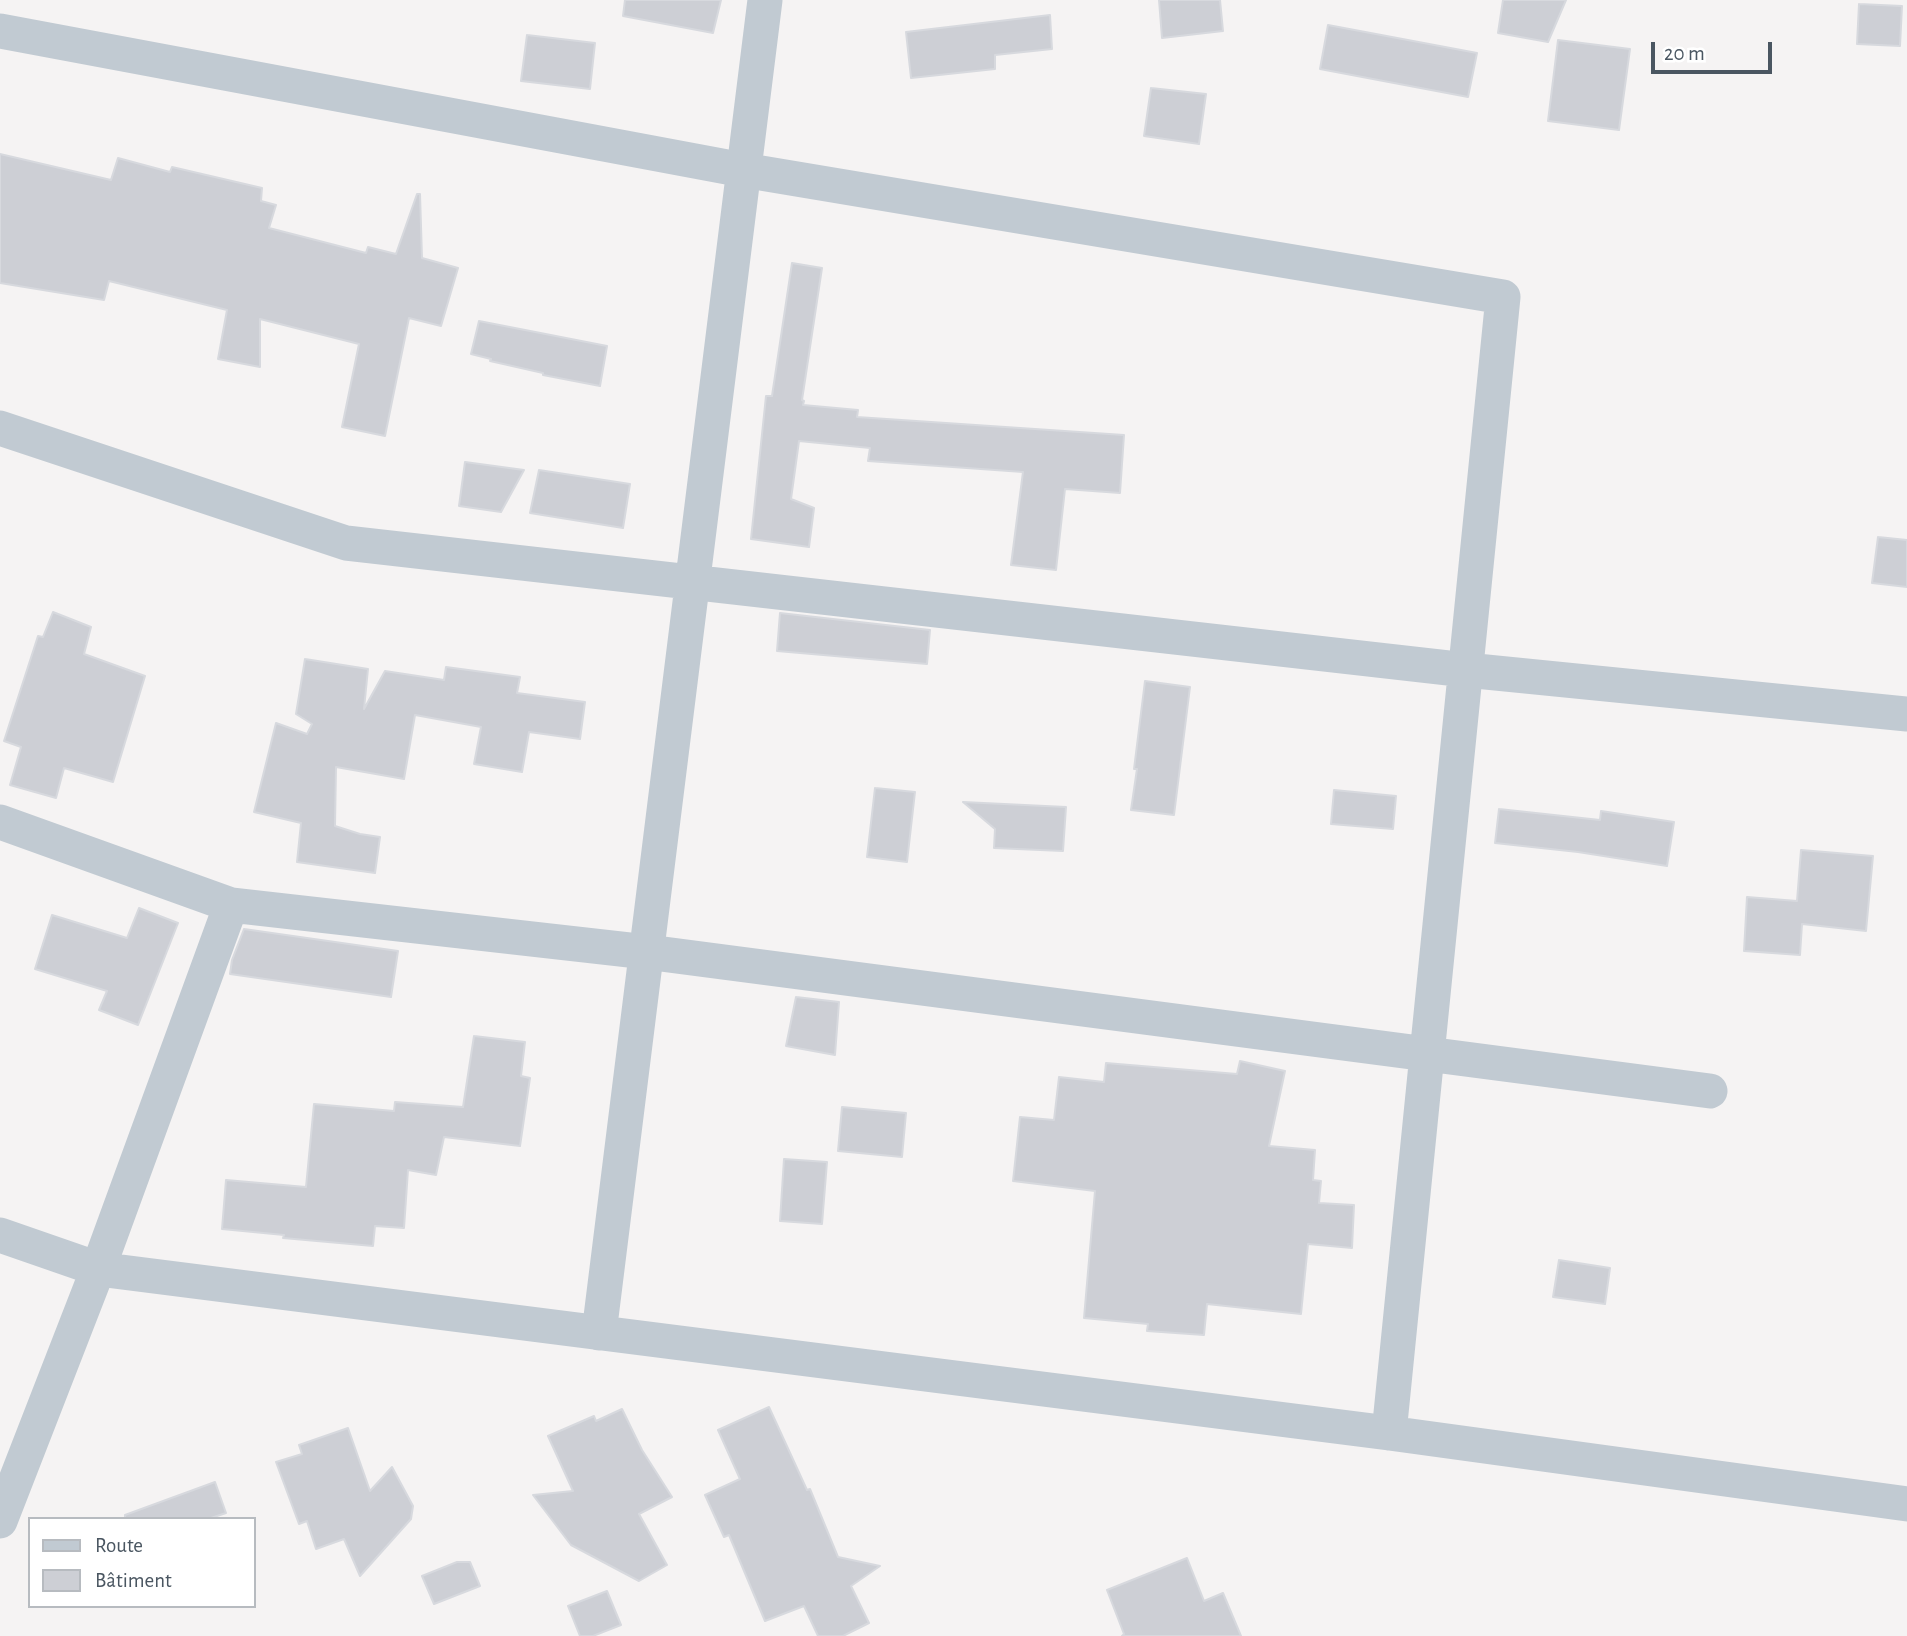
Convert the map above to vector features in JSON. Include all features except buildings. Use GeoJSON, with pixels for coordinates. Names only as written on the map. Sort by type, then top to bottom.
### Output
{"type":"FeatureCollection","features":[{"type":"Feature","properties":{"kind":"street"},"geometry":{"type":"LineString","coordinates":[[599,1333],[765,0]]}},
{"type":"Feature","properties":{"kind":"street"},"geometry":{"type":"LineString","coordinates":[[0,31],[743,170],[1503,297],[1389,1433]]}},
{"type":"Feature","properties":{"kind":"street"},"geometry":{"type":"LineString","coordinates":[[0,428],[346,543],[1466,670],[1907,714]]}},
{"type":"Feature","properties":{"kind":"street"},"geometry":{"type":"LineString","coordinates":[[0,822],[231,905],[647,952],[1710,1091]]}},
{"type":"Feature","properties":{"kind":"street"},"geometry":{"type":"LineString","coordinates":[[0,1521],[98,1269],[231,905]]}},
{"type":"Feature","properties":{"kind":"street"},"geometry":{"type":"LineString","coordinates":[[0,1235],[98,1269],[1389,1433],[1907,1504]]}}]}
